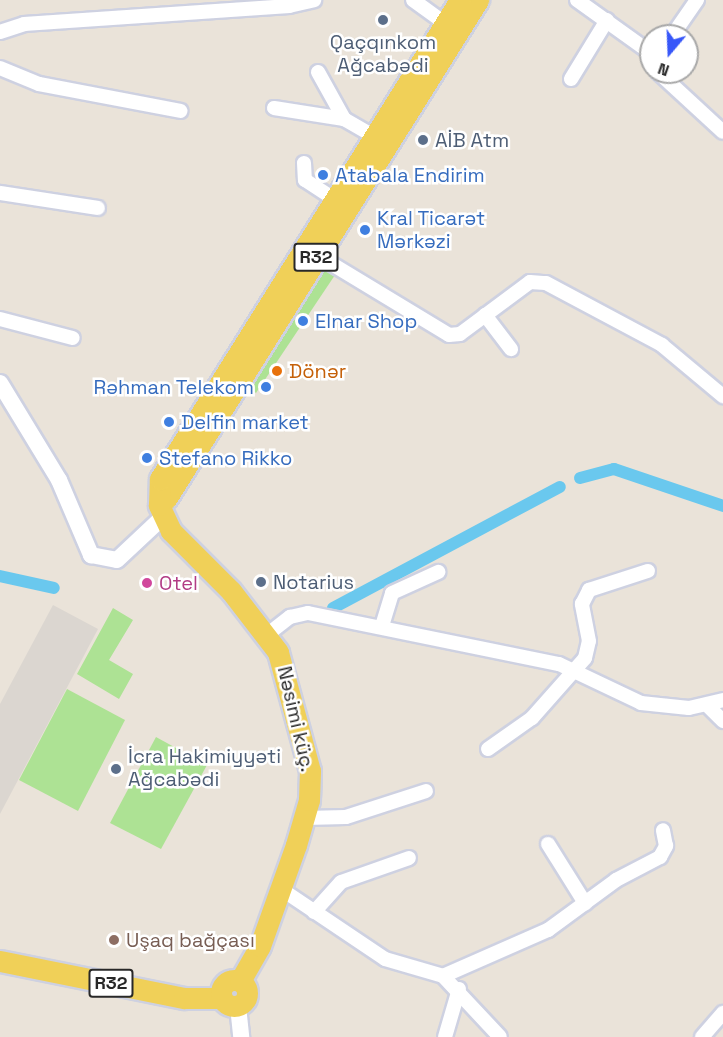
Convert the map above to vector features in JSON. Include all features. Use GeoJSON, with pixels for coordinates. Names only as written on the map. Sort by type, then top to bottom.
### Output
{"type":"FeatureCollection","features":[{"type":"Feature","properties":{"kind":"main road","name":"R32"},"geometry":{"type":"LineString","coordinates":[[163,517],[157,494],[166,464],[460,0]]}},
{"type":"Feature","properties":{"kind":"main road","name":"R32"},"geometry":{"type":"LineString","coordinates":[[163,517],[173,482],[478,0]]}},
{"type":"Feature","properties":{"kind":"main road","name":"Nəsimi küç."},"geometry":{"type":"LineString","coordinates":[[163,517],[268,634],[285,669],[303,733],[310,785],[305,818],[281,889],[240,981],[248,991],[230,1002]]}},
{"type":"Feature","properties":{"kind":"main road","name":"R32"},"geometry":{"type":"LineString","coordinates":[[0,961],[184,998],[230,1002]]}},
{"type":"Feature","properties":{"kind":"street"},"geometry":{"type":"LineString","coordinates":[[0,32],[24,24],[289,6],[314,0]]}},
{"type":"Feature","properties":{"kind":"street"},"geometry":{"type":"LineString","coordinates":[[413,0],[445,23]]}},
{"type":"Feature","properties":{"kind":"street"},"geometry":{"type":"LineString","coordinates":[[578,0],[639,44]]}},
{"type":"Feature","properties":{"kind":"street"},"geometry":{"type":"LineString","coordinates":[[680,24],[697,0]]}},
{"type":"Feature","properties":{"kind":"street"},"geometry":{"type":"LineString","coordinates":[[571,79],[607,20]]}},
{"type":"Feature","properties":{"kind":"street"},"geometry":{"type":"LineString","coordinates":[[0,68],[39,84],[180,111]]}},
{"type":"Feature","properties":{"kind":"street"},"geometry":{"type":"LineString","coordinates":[[318,72],[344,119]]}},
{"type":"Feature","properties":{"kind":"street"},"geometry":{"type":"LineString","coordinates":[[671,84],[723,132]]}},
{"type":"Feature","properties":{"kind":"street"},"geometry":{"type":"LineString","coordinates":[[274,108],[344,119],[374,136]]}},
{"type":"Feature","properties":{"kind":"street"},"geometry":{"type":"LineString","coordinates":[[304,163],[304,180],[334,199]]}},
{"type":"Feature","properties":{"kind":"street"},"geometry":{"type":"LineString","coordinates":[[0,193],[98,208]]}},
{"type":"Feature","properties":{"kind":"street"},"geometry":{"type":"LineString","coordinates":[[317,255],[449,334],[460,334],[530,282],[546,283],[662,345],[723,396]]}},
{"type":"Feature","properties":{"kind":"street"},"geometry":{"type":"LineString","coordinates":[[485,315],[511,349]]}},
{"type":"Feature","properties":{"kind":"street"},"geometry":{"type":"LineString","coordinates":[[0,319],[73,338]]}},
{"type":"Feature","properties":{"kind":"street"},"geometry":{"type":"LineString","coordinates":[[0,383],[59,480],[90,555],[117,560],[163,517]]}},
{"type":"Feature","properties":{"kind":"street"},"geometry":{"type":"LineString","coordinates":[[488,749],[532,718],[575,671],[589,641],[583,596],[589,590],[648,571]]}},
{"type":"Feature","properties":{"kind":"street"},"geometry":{"type":"LineString","coordinates":[[382,626],[392,593],[438,572]]}},
{"type":"Feature","properties":{"kind":"street"},"geometry":{"type":"LineString","coordinates":[[268,634],[290,617],[308,613],[516,653],[575,671],[641,703],[709,707],[723,700]]}},
{"type":"Feature","properties":{"kind":"street"},"geometry":{"type":"LineString","coordinates":[[709,707],[723,721]]}},
{"type":"Feature","properties":{"kind":"street"},"geometry":{"type":"LineString","coordinates":[[305,818],[346,817],[426,791]]}},
{"type":"Feature","properties":{"kind":"street"},"geometry":{"type":"LineString","coordinates":[[443,976],[548,930],[585,903],[660,857],[666,846],[663,830]]}},
{"type":"Feature","properties":{"kind":"street"},"geometry":{"type":"LineString","coordinates":[[548,844],[585,903]]}},
{"type":"Feature","properties":{"kind":"street"},"geometry":{"type":"LineString","coordinates":[[314,912],[341,882],[409,858]]}},
{"type":"Feature","properties":{"kind":"street"},"geometry":{"type":"LineString","coordinates":[[281,889],[385,959],[443,976],[459,989],[500,1037]]}},
{"type":"Feature","properties":{"kind":"street"},"geometry":{"type":"LineString","coordinates":[[445,1037],[459,989]]}},
{"type":"Feature","properties":{"kind":"street"},"geometry":{"type":"LineString","coordinates":[[230,1002],[241,1037]]}},
{"type":"Feature","properties":{"kind":"street"},"geometry":{"type":"LineString","coordinates":[[702,1037],[723,1013]]}},
{"type":"Feature","properties":{"kind":"green space"},"geometry":{"type":"Polygon","coordinates":[[[321,268],[335,275],[256,393],[246,385],[321,268]]]}},
{"type":"Feature","properties":{"kind":"green space"},"geometry":{"type":"Polygon","coordinates":[[[113,608],[133,620],[109,660],[133,674],[119,699],[77,674],[113,608]]]}},
{"type":"Feature","properties":{"kind":"green space"},"geometry":{"type":"Polygon","coordinates":[[[67,689],[125,720],[78,811],[19,780],[67,689]]]}},
{"type":"Feature","properties":{"kind":"green space"},"geometry":{"type":"Polygon","coordinates":[[[156,737],[207,765],[161,849],[110,823],[156,737]]]}},
{"type":"Feature","properties":{"kind":"shaded area"},"geometry":{"type":"Polygon","coordinates":[[[53,605],[98,629],[0,814],[0,704],[53,605]]]}},
{"type":"Feature","properties":{"kind":"waterway"},"geometry":{"type":"LineString","coordinates":[[580,478],[614,469],[723,506]]}},
{"type":"Feature","properties":{"kind":"waterway"},"geometry":{"type":"LineString","coordinates":[[333,608],[560,487]]}},
{"type":"Feature","properties":{"kind":"waterway"},"geometry":{"type":"LineString","coordinates":[[0,576],[54,588]]}},
{"type":"Feature","properties":{"kind":"place","name":"Qaçqınkom Ağcabədi"},"geometry":{"type":"Point","coordinates":[383,20]}},
{"type":"Feature","properties":{"kind":"place","name":"AİB Atm"},"geometry":{"type":"Point","coordinates":[423,140]}},
{"type":"Feature","properties":{"kind":"place","name":"Atabala Endirim"},"geometry":{"type":"Point","coordinates":[323,175]}},
{"type":"Feature","properties":{"kind":"place","name":"Kral Ticarət Mərkəzi"},"geometry":{"type":"Point","coordinates":[365,230]}},
{"type":"Feature","properties":{"kind":"place","name":"Elnar Shop"},"geometry":{"type":"Point","coordinates":[303,321]}},
{"type":"Feature","properties":{"kind":"place","name":"Dönər"},"geometry":{"type":"Point","coordinates":[277,371]}},
{"type":"Feature","properties":{"kind":"place","name":"Rəhman Telekom"},"geometry":{"type":"Point","coordinates":[266,387]}},
{"type":"Feature","properties":{"kind":"place","name":"Delfin market"},"geometry":{"type":"Point","coordinates":[169,422]}},
{"type":"Feature","properties":{"kind":"place","name":"Stefano Rikko"},"geometry":{"type":"Point","coordinates":[147,458]}},
{"type":"Feature","properties":{"kind":"place","name":"Notarius"},"geometry":{"type":"Point","coordinates":[261,582]}},
{"type":"Feature","properties":{"kind":"place","name":"Otel"},"geometry":{"type":"Point","coordinates":[147,583]}},
{"type":"Feature","properties":{"kind":"place","name":"İcra Hakimiyyəti Ağcabədi"},"geometry":{"type":"Point","coordinates":[116,769]}},
{"type":"Feature","properties":{"kind":"place","name":"Uşaq bağçası"},"geometry":{"type":"Point","coordinates":[114,940]}}]}
